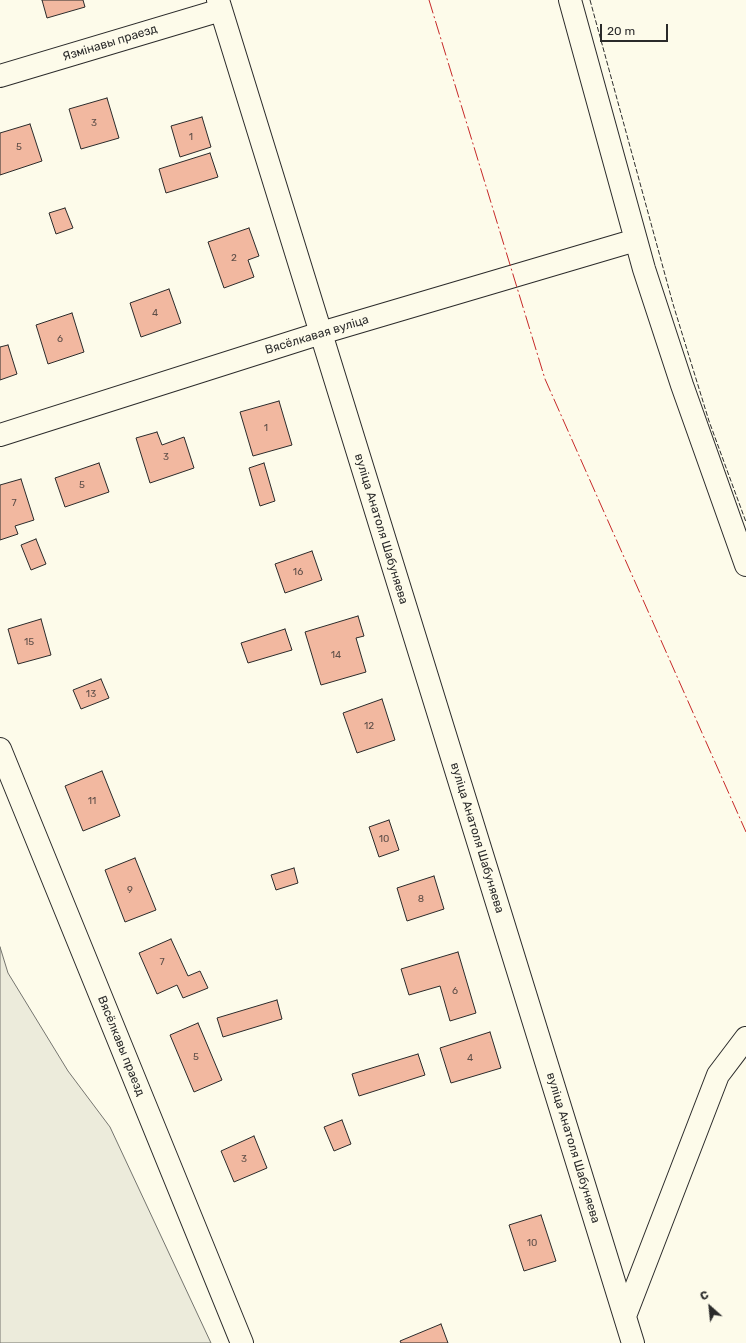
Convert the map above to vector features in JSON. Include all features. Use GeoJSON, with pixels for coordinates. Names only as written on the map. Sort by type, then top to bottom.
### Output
{"type":"FeatureCollection","features":[{"type":"Feature","properties":{"kind":"street"},"geometry":{"type":"LineString","coordinates":[[570,0],[644,269],[682,385],[746,565]]}},
{"type":"Feature","properties":{"kind":"street","name":"Язмінавы праезд"},"geometry":{"type":"LineString","coordinates":[[0,76],[219,5]]}},
{"type":"Feature","properties":{"kind":"street","name":"вуліца Анатоля Шабуняева"},"geometry":{"type":"LineString","coordinates":[[219,5],[633,1343]]}},
{"type":"Feature","properties":{"kind":"street","name":"Вясёлкавая вуліца"},"geometry":{"type":"LineString","coordinates":[[0,435],[321,333],[636,240]]}},
{"type":"Feature","properties":{"kind":"street","name":"Вясёлкавы праезд"},"geometry":{"type":"LineString","coordinates":[[0,749],[242,1343]]}},
{"type":"Feature","properties":{"kind":"street"},"geometry":{"type":"LineString","coordinates":[[625,1316],[718,1075],[746,1038]]}},
{"type":"Feature","properties":{"kind":"shaded area"},"geometry":{"type":"Polygon","coordinates":[[[0,947],[8,973],[68,1071],[110,1127],[211,1343],[0,1343],[0,947]]]}},
{"type":"Feature","properties":{"kind":"building"},"geometry":{"type":"Polygon","coordinates":[[[42,0],[83,0],[85,7],[47,18],[42,0]]]}},
{"type":"Feature","properties":{"kind":"building"},"geometry":{"type":"Polygon","coordinates":[[[107,98],[119,138],[81,149],[69,109],[107,98]]]}},
{"type":"Feature","properties":{"kind":"building"},"geometry":{"type":"Polygon","coordinates":[[[202,117],[211,147],[180,157],[171,126],[202,117]]]}},
{"type":"Feature","properties":{"kind":"building"},"geometry":{"type":"Polygon","coordinates":[[[30,124],[42,161],[0,175],[0,133],[30,124]]]}},
{"type":"Feature","properties":{"kind":"building"},"geometry":{"type":"Polygon","coordinates":[[[210,153],[218,177],[166,193],[159,169],[210,153]]]}},
{"type":"Feature","properties":{"kind":"building"},"geometry":{"type":"Polygon","coordinates":[[[65,208],[73,228],[56,234],[49,213],[65,208]]]}},
{"type":"Feature","properties":{"kind":"building"},"geometry":{"type":"Polygon","coordinates":[[[249,228],[259,256],[248,260],[254,277],[224,288],[208,242],[249,228]]]}},
{"type":"Feature","properties":{"kind":"building"},"geometry":{"type":"Polygon","coordinates":[[[169,289],[181,323],[141,337],[130,303],[169,289]]]}},
{"type":"Feature","properties":{"kind":"building"},"geometry":{"type":"Polygon","coordinates":[[[72,313],[84,352],[48,364],[36,325],[72,313]]]}},
{"type":"Feature","properties":{"kind":"building"},"geometry":{"type":"Polygon","coordinates":[[[8,345],[17,374],[0,380],[0,347],[8,345]]]}},
{"type":"Feature","properties":{"kind":"building"},"geometry":{"type":"Polygon","coordinates":[[[279,401],[292,445],[253,456],[240,412],[279,401]]]}},
{"type":"Feature","properties":{"kind":"building"},"geometry":{"type":"Polygon","coordinates":[[[157,432],[162,445],[184,437],[194,468],[150,483],[136,438],[157,432]]]}},
{"type":"Feature","properties":{"kind":"building"},"geometry":{"type":"Polygon","coordinates":[[[99,463],[109,492],[65,507],[55,478],[99,463]]]}},
{"type":"Feature","properties":{"kind":"building"},"geometry":{"type":"Polygon","coordinates":[[[264,463],[275,501],[260,506],[249,468],[264,463]]]}},
{"type":"Feature","properties":{"kind":"building"},"geometry":{"type":"Polygon","coordinates":[[[21,479],[34,520],[15,526],[18,534],[0,540],[0,485],[21,479]]]}},
{"type":"Feature","properties":{"kind":"building"},"geometry":{"type":"Polygon","coordinates":[[[36,539],[46,564],[31,570],[21,545],[36,539]]]}},
{"type":"Feature","properties":{"kind":"building"},"geometry":{"type":"Polygon","coordinates":[[[312,551],[322,580],[285,593],[275,564],[312,551]]]}},
{"type":"Feature","properties":{"kind":"building"},"geometry":{"type":"Polygon","coordinates":[[[358,616],[364,636],[356,638],[366,672],[321,685],[305,632],[358,616]]]}},
{"type":"Feature","properties":{"kind":"building"},"geometry":{"type":"Polygon","coordinates":[[[41,619],[51,655],[18,664],[8,629],[41,619]]]}},
{"type":"Feature","properties":{"kind":"building"},"geometry":{"type":"Polygon","coordinates":[[[285,629],[292,650],[248,663],[241,643],[285,629]]]}},
{"type":"Feature","properties":{"kind":"building"},"geometry":{"type":"Polygon","coordinates":[[[101,679],[109,698],[81,709],[73,690],[101,679]]]}},
{"type":"Feature","properties":{"kind":"building"},"geometry":{"type":"Polygon","coordinates":[[[382,699],[395,740],[357,753],[343,713],[382,699]]]}},
{"type":"Feature","properties":{"kind":"building"},"geometry":{"type":"Polygon","coordinates":[[[102,771],[120,816],[83,831],[65,786],[102,771]]]}},
{"type":"Feature","properties":{"kind":"building"},"geometry":{"type":"Polygon","coordinates":[[[389,820],[399,850],[379,857],[369,827],[389,820]]]}},
{"type":"Feature","properties":{"kind":"building"},"geometry":{"type":"Polygon","coordinates":[[[135,858],[156,910],[125,922],[105,870],[135,858]]]}},
{"type":"Feature","properties":{"kind":"building"},"geometry":{"type":"Polygon","coordinates":[[[294,868],[298,883],[276,890],[271,875],[294,868]]]}},
{"type":"Feature","properties":{"kind":"building"},"geometry":{"type":"Polygon","coordinates":[[[434,876],[444,909],[407,921],[397,888],[434,876]]]}},
{"type":"Feature","properties":{"kind":"building"},"geometry":{"type":"Polygon","coordinates":[[[171,939],[188,976],[200,971],[208,988],[183,998],[177,985],[157,994],[139,953],[171,939]]]}},
{"type":"Feature","properties":{"kind":"building"},"geometry":{"type":"Polygon","coordinates":[[[458,952],[476,1013],[450,1021],[440,986],[409,995],[401,969],[458,952]]]}},
{"type":"Feature","properties":{"kind":"building"},"geometry":{"type":"Polygon","coordinates":[[[277,1000],[282,1019],[223,1037],[217,1018],[277,1000]]]}},
{"type":"Feature","properties":{"kind":"building"},"geometry":{"type":"Polygon","coordinates":[[[198,1023],[222,1080],[194,1092],[170,1035],[198,1023]]]}},
{"type":"Feature","properties":{"kind":"building"},"geometry":{"type":"Polygon","coordinates":[[[490,1032],[501,1068],[451,1083],[440,1048],[490,1032]]]}},
{"type":"Feature","properties":{"kind":"building"},"geometry":{"type":"Polygon","coordinates":[[[418,1054],[425,1075],[359,1096],[352,1074],[418,1054]]]}},
{"type":"Feature","properties":{"kind":"building"},"geometry":{"type":"Polygon","coordinates":[[[342,1120],[351,1144],[334,1151],[324,1127],[342,1120]]]}},
{"type":"Feature","properties":{"kind":"building"},"geometry":{"type":"Polygon","coordinates":[[[254,1136],[267,1168],[234,1182],[221,1151],[254,1136]]]}},
{"type":"Feature","properties":{"kind":"building"},"geometry":{"type":"Polygon","coordinates":[[[541,1215],[556,1261],[524,1271],[509,1225],[541,1215]]]}},
{"type":"Feature","properties":{"kind":"building"},"geometry":{"type":"Polygon","coordinates":[[[441,1324],[448,1343],[401,1343],[400,1341],[441,1324]]]}},
{"type":"Feature","properties":{"kind":"fence"},"geometry":{"type":"LineString","coordinates":[[590,0],[673,304],[709,421],[746,522]]}},
{"type":"Feature","properties":{"kind":"power"},"geometry":{"type":"LineString","coordinates":[[429,0],[545,379],[746,832]]}}]}
